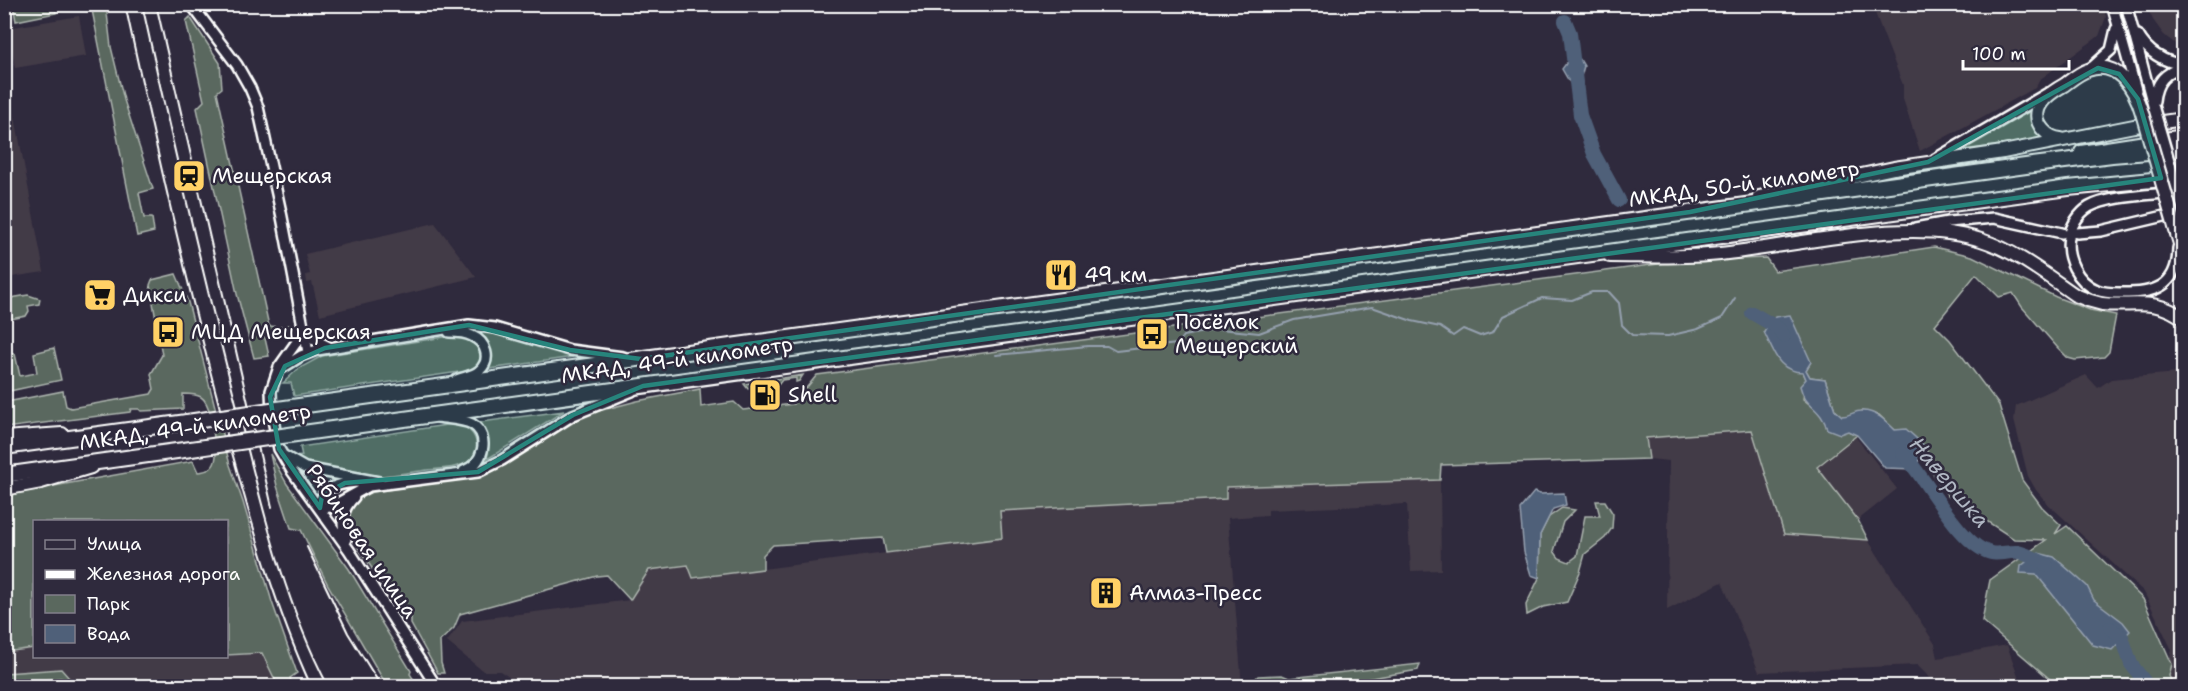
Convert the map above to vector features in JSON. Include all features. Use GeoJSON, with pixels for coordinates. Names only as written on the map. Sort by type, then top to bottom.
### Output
{"type":"FeatureCollection","features":[{"type":"Feature","properties":{"kind":"highway","name":"МКАД, 50-й километр"},"geometry":{"type":"LineString","coordinates":[[1310,265],[2033,165],[2184,149]]}},
{"type":"Feature","properties":{"kind":"highway"},"geometry":{"type":"LineString","coordinates":[[1569,257],[2068,188],[2184,177]]}},
{"type":"Feature","properties":{"kind":"highway","name":"МКАД, 49-й километр"},"geometry":{"type":"LineString","coordinates":[[4,475],[1569,257]]}},
{"type":"Feature","properties":{"kind":"highway","name":"МКАД, 49-й километр"},"geometry":{"type":"LineString","coordinates":[[4,447],[1310,265]]}},
{"type":"Feature","properties":{"kind":"main road"},"geometry":{"type":"LineString","coordinates":[[2072,138],[2058,139],[2050,136],[2040,125],[2038,110],[2043,102],[2055,90],[2088,70],[2106,68],[2120,74],[2148,111],[2184,257]]}},
{"type":"Feature","properties":{"kind":"main road"},"geometry":{"type":"LineString","coordinates":[[1690,212],[1852,176],[1928,162],[2003,152],[2134,126],[2184,119]]}},
{"type":"Feature","properties":{"kind":"main road"},"geometry":{"type":"LineString","coordinates":[[2033,165],[2069,154],[2184,136]]}},
{"type":"Feature","properties":{"kind":"main road"},"geometry":{"type":"LineString","coordinates":[[1569,257],[1718,254],[1889,232],[1936,231],[1981,240],[2002,248],[2089,301],[2102,304],[2150,304],[2173,311],[2184,319]]}},
{"type":"Feature","properties":{"kind":"main road"},"geometry":{"type":"LineString","coordinates":[[4,438],[93,434]]}},
{"type":"Feature","properties":{"kind":"main road"},"geometry":{"type":"LineString","coordinates":[[4,489],[41,482],[118,459]]}},
{"type":"Feature","properties":{"kind":"street"},"geometry":{"type":"LineString","coordinates":[[191,4],[237,65],[253,95],[266,137],[308,352]]}},
{"type":"Feature","properties":{"kind":"street"},"geometry":{"type":"LineString","coordinates":[[2112,4],[2138,99]]}},
{"type":"Feature","properties":{"kind":"street"},"geometry":{"type":"LineString","coordinates":[[2077,233],[2101,231],[2184,212],[2148,111],[2126,4]]}},
{"type":"Feature","properties":{"kind":"street"},"geometry":{"type":"LineString","coordinates":[[2088,70],[2111,51],[2117,33],[2115,14]]}},
{"type":"Feature","properties":{"kind":"street"},"geometry":{"type":"LineString","coordinates":[[2131,23],[2151,52],[2161,59],[2184,66]]}},
{"type":"Feature","properties":{"kind":"street"},"geometry":{"type":"LineString","coordinates":[[2148,111],[2161,80],[2173,70],[2184,66]]}},
{"type":"Feature","properties":{"kind":"street"},"geometry":{"type":"LineString","coordinates":[[1928,162],[1946,154],[2055,90]]}},
{"type":"Feature","properties":{"kind":"street"},"geometry":{"type":"LineString","coordinates":[[2177,234],[2176,268],[2165,284],[2147,292],[2114,293],[2097,290],[2081,279],[2071,262],[2069,252],[2071,229],[2082,212],[2089,207],[2107,200],[2184,191]]}},
{"type":"Feature","properties":{"kind":"street"},"geometry":{"type":"LineString","coordinates":[[1889,232],[1948,222],[1994,218],[2062,232]]}},
{"type":"Feature","properties":{"kind":"street"},"geometry":{"type":"LineString","coordinates":[[304,326],[317,341],[331,347]]}},
{"type":"Feature","properties":{"kind":"street","name":"Рябиновая улица"},"geometry":{"type":"LineString","coordinates":[[304,326],[300,337],[281,363],[270,394],[277,441],[282,454],[349,550],[436,687]]}},
{"type":"Feature","properties":{"kind":"street"},"geometry":{"type":"LineString","coordinates":[[276,376],[289,363],[308,352],[464,326],[489,327],[570,350],[641,359]]}},
{"type":"Feature","properties":{"kind":"street"},"geometry":{"type":"LineString","coordinates":[[430,389],[476,373],[483,366],[486,358],[485,348],[474,337],[463,333],[440,331]]}},
{"type":"Feature","properties":{"kind":"street"},"geometry":{"type":"LineString","coordinates":[[384,483],[353,483],[337,486],[322,495],[320,508],[333,506],[369,486],[468,475],[486,469],[573,415],[642,386]]}},
{"type":"Feature","properties":{"kind":"street"},"geometry":{"type":"LineString","coordinates":[[430,416],[471,424],[482,437],[482,452],[477,464],[470,469],[449,476]]}},
{"type":"Feature","properties":{"kind":"street"},"geometry":{"type":"LineString","coordinates":[[282,454],[304,468],[384,483]]}},
{"type":"Feature","properties":{"kind":"street"},"geometry":{"type":"LineString","coordinates":[[349,550],[341,521],[348,504],[360,489]]}},
{"type":"Feature","properties":{"kind":"highlighted area"},"geometry":{"type":"Polygon","coordinates":[[[2098,68],[2119,74],[2138,99],[2161,178],[643,386],[573,415],[478,472],[345,483],[322,496],[320,508],[279,449],[270,397],[285,366],[325,348],[469,325],[570,350],[641,359],[1690,212],[1928,162],[2098,68]]]}},
{"type":"Feature","properties":{"kind":"shaded area"},"geometry":{"type":"Polygon","coordinates":[[[1872,5],[2103,5],[2106,17],[2099,36],[2039,80],[2035,88],[1920,151],[1903,99],[1903,85],[1872,5]]]}},
{"type":"Feature","properties":{"kind":"shaded area"},"geometry":{"type":"Polygon","coordinates":[[[2146,5],[2183,5],[2183,50],[2164,35],[2146,5]]]}},
{"type":"Feature","properties":{"kind":"shaded area"},"geometry":{"type":"Polygon","coordinates":[[[79,16],[86,56],[15,68],[8,28],[79,16]]]}},
{"type":"Feature","properties":{"kind":"shaded area"},"geometry":{"type":"Polygon","coordinates":[[[5,63],[44,272],[4,278],[5,63]]]}},
{"type":"Feature","properties":{"kind":"shaded area"},"geometry":{"type":"Polygon","coordinates":[[[435,223],[476,277],[320,315],[312,282],[307,283],[306,275],[310,274],[305,254],[435,223]]]}},
{"type":"Feature","properties":{"kind":"shaded area"},"geometry":{"type":"Polygon","coordinates":[[[2177,373],[2184,389],[2183,686],[2170,686],[2164,677],[2172,650],[2144,592],[2047,503],[2036,490],[2028,476],[2014,420],[2016,406],[2086,375],[2098,388],[2111,379],[2177,373]]]}},
{"type":"Feature","properties":{"kind":"shaded area"},"geometry":{"type":"Polygon","coordinates":[[[1753,430],[1784,534],[1868,540],[1935,644],[1938,658],[2007,645],[2020,681],[2049,679],[2058,686],[1938,686],[1917,665],[1759,672],[1722,582],[1667,610],[1669,461],[1649,459],[1645,438],[1753,430]]]}},
{"type":"Feature","properties":{"kind":"shaded area"},"geometry":{"type":"Polygon","coordinates":[[[1855,436],[1897,489],[1858,520],[1817,467],[1855,436]]]}},
{"type":"Feature","properties":{"kind":"shaded area"},"geometry":{"type":"Polygon","coordinates":[[[1440,480],[1441,570],[1411,571],[1407,504],[1268,510],[1268,515],[1228,518],[1242,686],[522,686],[500,671],[483,671],[447,642],[462,621],[630,600],[649,570],[688,565],[693,578],[1002,538],[999,511],[1226,499],[1226,487],[1440,480]]]}},
{"type":"Feature","properties":{"kind":"shaded area"},"geometry":{"type":"Polygon","coordinates":[[[33,648],[33,658],[228,658],[228,656],[262,653],[278,686],[5,686],[4,652],[33,648]]]}},
{"type":"Feature","properties":{"kind":"green space"},"geometry":{"type":"Polygon","coordinates":[[[13,5],[55,5],[56,13],[16,21],[13,5]]]}},
{"type":"Feature","properties":{"kind":"green space"},"geometry":{"type":"Polygon","coordinates":[[[91,5],[106,5],[111,47],[124,100],[153,189],[139,193],[144,218],[152,218],[154,232],[137,236],[91,5]]]}},
{"type":"Feature","properties":{"kind":"green space"},"geometry":{"type":"Polygon","coordinates":[[[190,17],[220,63],[222,88],[217,92],[269,326],[289,325],[293,328],[288,335],[264,334],[269,356],[254,358],[237,294],[197,108],[204,101],[186,21],[190,17]]]}},
{"type":"Feature","properties":{"kind":"green space"},"geometry":{"type":"Polygon","coordinates":[[[2034,109],[2033,123],[2036,133],[2044,139],[1963,150],[2034,109]]]}},
{"type":"Feature","properties":{"kind":"green space"},"geometry":{"type":"Polygon","coordinates":[[[1934,247],[1972,256],[2056,297],[2090,310],[2116,315],[2109,352],[2104,357],[2075,360],[2068,358],[2022,307],[2013,293],[1999,297],[1976,274],[1935,325],[1950,340],[1999,405],[2022,480],[2042,507],[2061,525],[2055,534],[2067,526],[2143,599],[2172,664],[2169,676],[2174,686],[2058,686],[1982,621],[1990,580],[2046,540],[2014,539],[1948,496],[1932,472],[1926,447],[1895,430],[1879,415],[1862,411],[1850,416],[1842,416],[1835,410],[1825,379],[1810,377],[1806,370],[1811,361],[1803,372],[1806,379],[1803,399],[1824,416],[1827,429],[1848,431],[1857,435],[1817,467],[1858,520],[1868,540],[1784,534],[1752,430],[1646,438],[1649,459],[1441,465],[1440,480],[1226,487],[1226,499],[1000,511],[1002,538],[886,553],[883,538],[773,545],[763,555],[763,569],[693,578],[688,565],[649,570],[630,600],[607,575],[597,576],[460,614],[454,628],[440,641],[444,673],[438,673],[411,624],[411,617],[403,605],[398,607],[347,531],[347,519],[351,509],[357,500],[367,493],[479,476],[498,467],[559,427],[583,415],[637,401],[700,389],[701,407],[734,402],[743,410],[793,404],[817,375],[1681,261],[1766,258],[1775,271],[1934,247]]]}},
{"type":"Feature","properties":{"kind":"green space"},"geometry":{"type":"Polygon","coordinates":[[[176,274],[188,302],[230,465],[272,602],[297,673],[290,678],[293,686],[278,686],[262,653],[228,655],[228,520],[33,520],[33,648],[5,652],[4,495],[193,461],[198,472],[202,472],[211,468],[214,463],[216,456],[214,433],[208,407],[201,397],[195,395],[183,394],[183,409],[141,411],[131,409],[130,412],[5,428],[5,403],[7,402],[63,391],[66,406],[71,408],[151,394],[154,389],[151,374],[162,355],[150,285],[152,280],[176,274]]]}},
{"type":"Feature","properties":{"kind":"green space"},"geometry":{"type":"Polygon","coordinates":[[[28,295],[40,299],[39,304],[28,306],[29,311],[26,316],[5,320],[5,299],[28,295]]]}},
{"type":"Feature","properties":{"kind":"green space"},"geometry":{"type":"Polygon","coordinates":[[[475,330],[502,335],[573,357],[488,369],[487,347],[475,330]]]}},
{"type":"Feature","properties":{"kind":"green space"},"geometry":{"type":"Polygon","coordinates":[[[451,336],[466,338],[477,346],[482,355],[480,365],[466,371],[294,396],[291,383],[283,383],[298,369],[322,356],[451,336]]]}},
{"type":"Feature","properties":{"kind":"green space"},"geometry":{"type":"Polygon","coordinates":[[[54,348],[61,380],[5,392],[5,353],[15,354],[20,376],[37,373],[34,353],[54,348]]]}},
{"type":"Feature","properties":{"kind":"green space"},"geometry":{"type":"Polygon","coordinates":[[[803,375],[799,381],[796,382],[796,378],[782,380],[778,385],[748,389],[744,384],[803,375]]]}},
{"type":"Feature","properties":{"kind":"green space"},"geometry":{"type":"Polygon","coordinates":[[[564,411],[487,459],[487,440],[481,422],[564,411]]]}},
{"type":"Feature","properties":{"kind":"green space"},"geometry":{"type":"Polygon","coordinates":[[[453,424],[468,429],[473,434],[477,447],[471,459],[455,467],[368,476],[304,464],[295,457],[302,456],[300,447],[453,424]]]}},
{"type":"Feature","properties":{"kind":"green space"},"geometry":{"type":"Polygon","coordinates":[[[270,454],[287,484],[349,569],[418,686],[388,686],[381,676],[328,585],[301,530],[291,528],[277,486],[270,454]]]}},
{"type":"Feature","properties":{"kind":"green space"},"geometry":{"type":"Polygon","coordinates":[[[1596,501],[1605,501],[1613,514],[1612,528],[1605,538],[1585,554],[1567,602],[1543,607],[1527,615],[1526,605],[1539,578],[1540,535],[1549,517],[1562,508],[1575,510],[1563,522],[1554,551],[1559,558],[1569,562],[1577,556],[1585,516],[1600,516],[1596,501]]]}},
{"type":"Feature","properties":{"kind":"green space"},"geometry":{"type":"Polygon","coordinates":[[[1420,664],[1418,670],[1366,679],[1361,686],[1256,686],[1258,676],[1282,675],[1289,678],[1420,664]]]}},
{"type":"Feature","properties":{"kind":"green space"},"geometry":{"type":"Polygon","coordinates":[[[61,669],[76,686],[68,686],[61,678],[5,684],[5,673],[61,669]]]}},
{"type":"Feature","properties":{"kind":"water"},"geometry":{"type":"Polygon","coordinates":[[[1579,58],[1584,66],[1578,87],[1570,83],[1562,69],[1568,61],[1579,58]]]}},
{"type":"Feature","properties":{"kind":"water"},"geometry":{"type":"Polygon","coordinates":[[[1790,315],[1811,362],[1806,370],[1810,377],[1825,379],[1835,410],[1842,416],[1859,411],[1871,412],[1895,430],[1906,429],[1926,447],[1914,469],[1885,468],[1857,435],[1848,431],[1840,434],[1827,429],[1821,416],[1802,393],[1800,386],[1806,379],[1803,372],[1788,369],[1782,365],[1764,332],[1775,317],[1790,315]]]}},
{"type":"Feature","properties":{"kind":"water"},"geometry":{"type":"Polygon","coordinates":[[[1534,492],[1564,493],[1566,505],[1553,509],[1540,535],[1539,578],[1531,575],[1524,552],[1520,509],[1534,492]]]}},
{"type":"Feature","properties":{"kind":"water"},"geometry":{"type":"Polygon","coordinates":[[[2038,553],[2054,557],[2087,586],[2094,600],[2123,622],[2130,631],[2112,650],[2093,645],[2036,574],[2020,573],[2021,566],[2038,553]]]}},
{"type":"Feature","properties":{"kind":"waterway","name":"Навершка"},"geometry":{"type":"LineString","coordinates":[[1565,21],[1570,33],[1580,115],[1594,154],[1619,200]]}},
{"type":"Feature","properties":{"kind":"waterway"},"geometry":{"type":"LineString","coordinates":[[996,355],[1088,346],[1107,346],[1116,351],[1177,344],[1183,336],[1220,329],[1259,333],[1294,320],[1372,307],[1412,321],[1440,327],[1453,336],[1463,329],[1480,336],[1493,332],[1503,316],[1542,298],[1572,300],[1592,292],[1609,292],[1619,303],[1622,325],[1632,335],[1668,336],[1698,329],[1722,318],[1735,298]]}},
{"type":"Feature","properties":{"kind":"waterway","name":"Навершка"},"geometry":{"type":"LineString","coordinates":[[1752,313],[1778,328],[1784,336]]}},
{"type":"Feature","properties":{"kind":"waterway","name":"Навершка"},"geometry":{"type":"LineString","coordinates":[[1903,454],[1967,538],[1991,553],[2021,553],[2047,566]]}},
{"type":"Feature","properties":{"kind":"waterway","name":"Навершка"},"geometry":{"type":"LineString","coordinates":[[2110,628],[2122,637],[2131,664],[2148,686]]}},
{"type":"Feature","properties":{"kind":"railway"},"geometry":{"type":"LineString","coordinates":[[125,4],[171,212],[223,420],[273,588],[311,686]]}},
{"type":"Feature","properties":{"kind":"railway"},"geometry":{"type":"LineString","coordinates":[[142,4],[200,259],[265,517],[298,620],[328,686]]}},
{"type":"Feature","properties":{"kind":"railway"},"geometry":{"type":"LineString","coordinates":[[156,4],[272,507]]}},
{"type":"Feature","properties":{"kind":"railway"},"geometry":{"type":"LineString","coordinates":[[307,547],[348,633],[381,686]]}},
{"type":"Feature","properties":{"kind":"place","name":"Мещерская"},"geometry":{"type":"Point","coordinates":[189,176]}},
{"type":"Feature","properties":{"kind":"place","name":"49 км"},"geometry":{"type":"Point","coordinates":[1061,275]}},
{"type":"Feature","properties":{"kind":"place","name":"Дикси"},"geometry":{"type":"Point","coordinates":[100,295]}},
{"type":"Feature","properties":{"kind":"place","name":"МЦД Мещерская"},"geometry":{"type":"Point","coordinates":[168,332]}},
{"type":"Feature","properties":{"kind":"place","name":"Посёлок Мещерский"},"geometry":{"type":"Point","coordinates":[1152,334]}},
{"type":"Feature","properties":{"kind":"place","name":"Shell"},"geometry":{"type":"Point","coordinates":[765,395]}},
{"type":"Feature","properties":{"kind":"place","name":"Алмаз-Пресс"},"geometry":{"type":"Point","coordinates":[1106,593]}}]}
